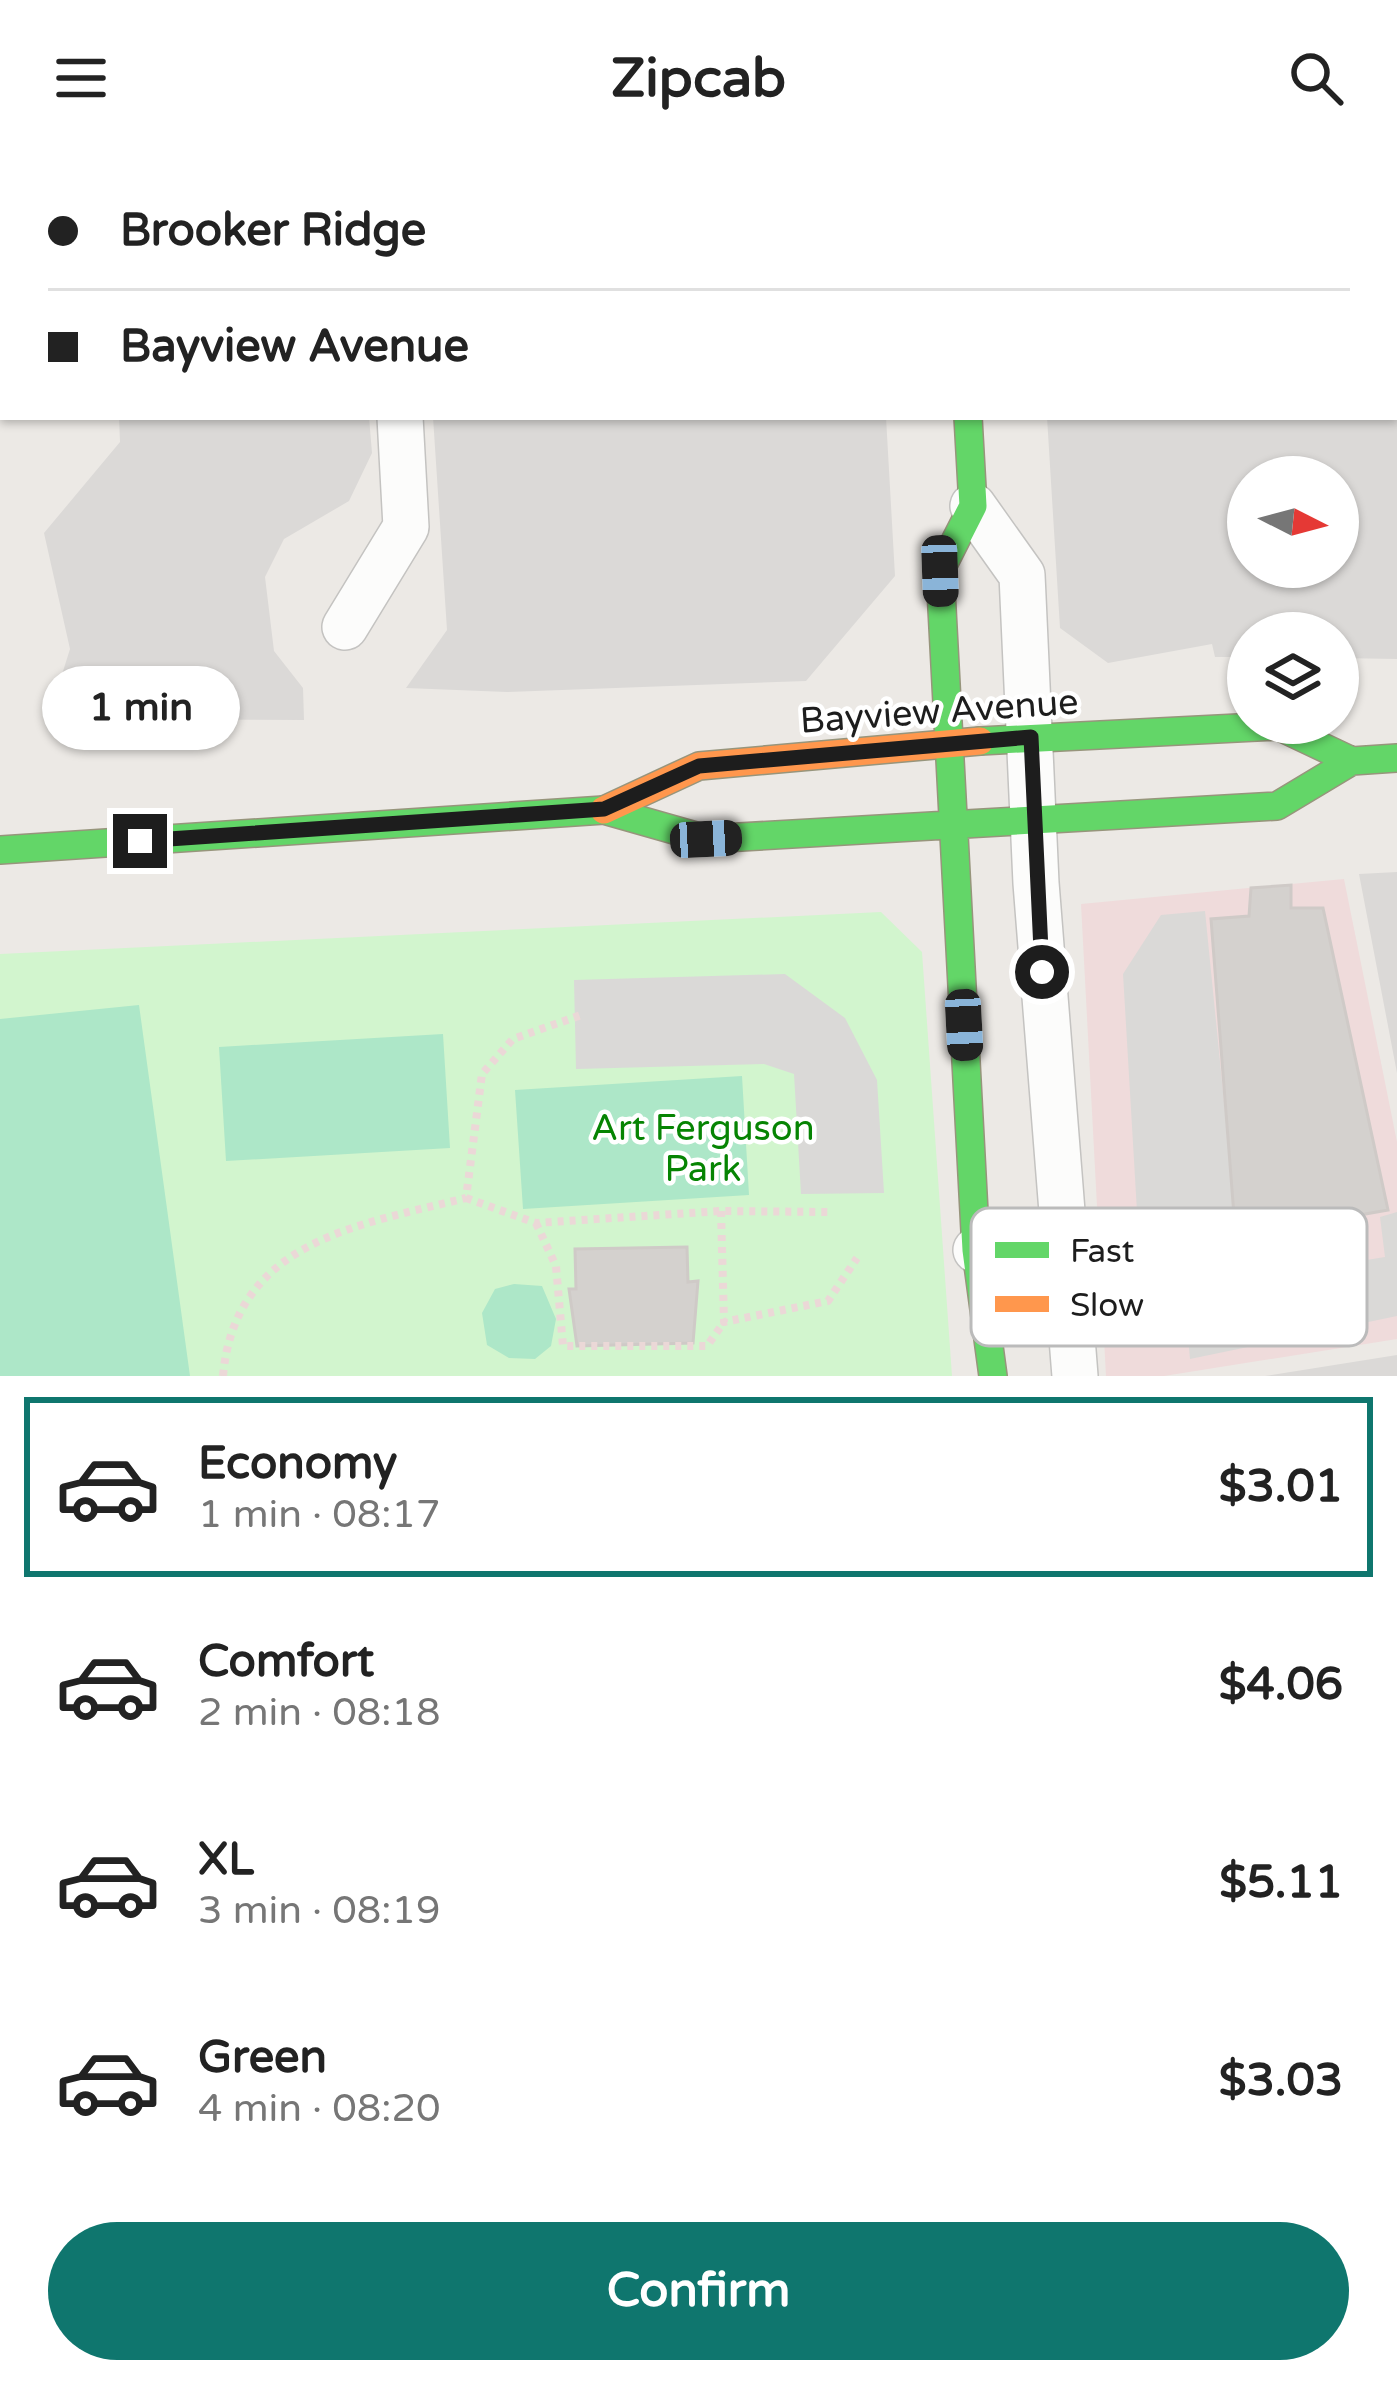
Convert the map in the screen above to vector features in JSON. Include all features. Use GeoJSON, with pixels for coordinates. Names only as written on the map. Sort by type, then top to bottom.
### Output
{"type":"FeatureCollection","features":[{"type":"Feature","properties":{"kind":"main road"},"geometry":{"type":"LineString","coordinates":[[968,420],[973,506],[940,571],[974,1208]]}},
{"type":"Feature","properties":{"kind":"main road","name":"Bayview Avenue"},"geometry":{"type":"LineString","coordinates":[[604,809],[699,766],[1031,737],[1278,726],[1352,761]]}},
{"type":"Feature","properties":{"kind":"main road","name":"Bayview Avenue"},"geometry":{"type":"LineString","coordinates":[[0,850],[604,809],[706,839],[1277,806],[1352,761],[1397,758]]}},
{"type":"Feature","properties":{"kind":"main road"},"geometry":{"type":"LineString","coordinates":[[989,1346],[993,1376]]}},
{"type":"Feature","properties":{"kind":"street"},"geometry":{"type":"LineString","coordinates":[[345,627],[406,527],[400,420]]}},
{"type":"Feature","properties":{"kind":"street"},"geometry":{"type":"LineString","coordinates":[[973,506],[1022,575],[1058,1208]]}},
{"type":"Feature","properties":{"kind":"street"},"geometry":{"type":"LineString","coordinates":[[1072,1346],[1075,1376]]}},
{"type":"Feature","properties":{"kind":"path"},"geometry":{"type":"LineString","coordinates":[[466,1198],[482,1074],[513,1039],[584,1014]]}},
{"type":"Feature","properties":{"kind":"path"},"geometry":{"type":"LineString","coordinates":[[223,1376],[229,1336],[265,1272],[335,1230],[466,1198],[536,1223],[722,1211],[828,1212]]}},
{"type":"Feature","properties":{"kind":"path"},"geometry":{"type":"LineString","coordinates":[[536,1223],[556,1266],[563,1346],[707,1346],[724,1322],[722,1211]]}},
{"type":"Feature","properties":{"kind":"path"},"geometry":{"type":"LineString","coordinates":[[724,1322],[828,1301],[857,1258]]}},
{"type":"Feature","properties":{"kind":"shaded area"},"geometry":{"type":"Polygon","coordinates":[[[119,420],[369,420],[372,453],[349,501],[284,539],[265,577],[274,651],[303,688],[304,720],[48,719],[70,649],[44,533],[120,442],[119,420]]]}},
{"type":"Feature","properties":{"kind":"shaded area"},"geometry":{"type":"Polygon","coordinates":[[[433,420],[886,420],[895,576],[806,681],[507,692],[406,688],[447,630],[433,420]]]}},
{"type":"Feature","properties":{"kind":"shaded area"},"geometry":{"type":"Polygon","coordinates":[[[1047,420],[1397,420],[1397,659],[1359,658],[1359,612],[1227,612],[1227,657],[1215,657],[1212,644],[1108,663],[1060,628],[1047,420]]]}},
{"type":"Feature","properties":{"kind":"shaded area"},"geometry":{"type":"Polygon","coordinates":[[[1397,872],[1397,1073],[1359,874],[1397,872]]]}},
{"type":"Feature","properties":{"kind":"shaded area"},"geometry":{"type":"Polygon","coordinates":[[[1344,879],[1397,1142],[1397,1339],[1367,1344],[1367,1208],[1097,1208],[1081,904],[1344,879]]]}},
{"type":"Feature","properties":{"kind":"shaded area"},"geometry":{"type":"Polygon","coordinates":[[[1205,911],[1235,1208],[1137,1208],[1123,974],[1161,915],[1205,911]]]}},
{"type":"Feature","properties":{"kind":"shaded area"},"geometry":{"type":"Polygon","coordinates":[[[785,974],[845,1018],[877,1080],[884,1193],[801,1194],[794,1074],[764,1064],[576,1069],[574,980],[785,974]]]}},
{"type":"Feature","properties":{"kind":"shaded area"},"geometry":{"type":"Polygon","coordinates":[[[1397,1212],[1397,1316],[1367,1322],[1367,1260],[1385,1257],[1380,1217],[1397,1212]]]}},
{"type":"Feature","properties":{"kind":"shaded area"},"geometry":{"type":"Polygon","coordinates":[[[1104,1346],[1353,1346],[1164,1376],[1106,1376],[1104,1346]]]}},
{"type":"Feature","properties":{"kind":"shaded area"},"geometry":{"type":"Polygon","coordinates":[[[1189,1346],[1253,1346],[1190,1359],[1189,1346]]]}},
{"type":"Feature","properties":{"kind":"shaded area"},"geometry":{"type":"Polygon","coordinates":[[[1397,1355],[1397,1376],[1265,1376],[1397,1355]]]}},
{"type":"Feature","properties":{"kind":"green space","name":"Art Ferguson Park"},"geometry":{"type":"Polygon","coordinates":[[[881,912],[922,952],[952,1376],[0,1376],[0,954],[881,912]]]}},
{"type":"Feature","properties":{"kind":"green space"},"geometry":{"type":"Polygon","coordinates":[[[139,1005],[190,1376],[0,1376],[0,1019],[139,1005]]]}},
{"type":"Feature","properties":{"kind":"green space"},"geometry":{"type":"Polygon","coordinates":[[[443,1034],[450,1148],[226,1161],[219,1047],[443,1034]]]}},
{"type":"Feature","properties":{"kind":"green space"},"geometry":{"type":"Polygon","coordinates":[[[742,1076],[749,1195],[523,1209],[515,1090],[742,1076]]]}},
{"type":"Feature","properties":{"kind":"green space"},"geometry":{"type":"Polygon","coordinates":[[[514,1284],[542,1286],[556,1319],[551,1346],[535,1359],[509,1358],[487,1345],[482,1313],[495,1289],[514,1284]]]}},
{"type":"Feature","properties":{"kind":"building"},"geometry":{"type":"Polygon","coordinates":[[[1291,885],[1291,908],[1323,908],[1388,1210],[1367,1214],[1367,1208],[1233,1208],[1211,919],[1249,916],[1251,888],[1291,885]]]}},
{"type":"Feature","properties":{"kind":"building"},"geometry":{"type":"Polygon","coordinates":[[[687,1247],[688,1282],[698,1281],[693,1343],[577,1346],[569,1289],[576,1289],[575,1249],[687,1247]]]}},
{"type":"Feature","properties":{"kind":"traffic: fast"},"geometry":{"type":"LineString","coordinates":[[968,420],[973,506],[940,571],[974,1208]]}},
{"type":"Feature","properties":{"kind":"traffic: fast"},"geometry":{"type":"LineString","coordinates":[[980,741],[1278,726],[1352,761]]}},
{"type":"Feature","properties":{"kind":"traffic: fast"},"geometry":{"type":"LineString","coordinates":[[0,850],[604,810],[706,839],[1277,806],[1352,761],[1397,758]]}},
{"type":"Feature","properties":{"kind":"traffic: fast"},"geometry":{"type":"LineString","coordinates":[[989,1346],[993,1376]]}},
{"type":"Feature","properties":{"kind":"traffic: slow"},"geometry":{"type":"LineString","coordinates":[[604,810],[699,766],[980,741]]}},
{"type":"Feature","properties":{"kind":"route"},"geometry":{"type":"LineString","coordinates":[[140,841],[604,809],[699,766],[1031,737],[1042,972]]}}]}
